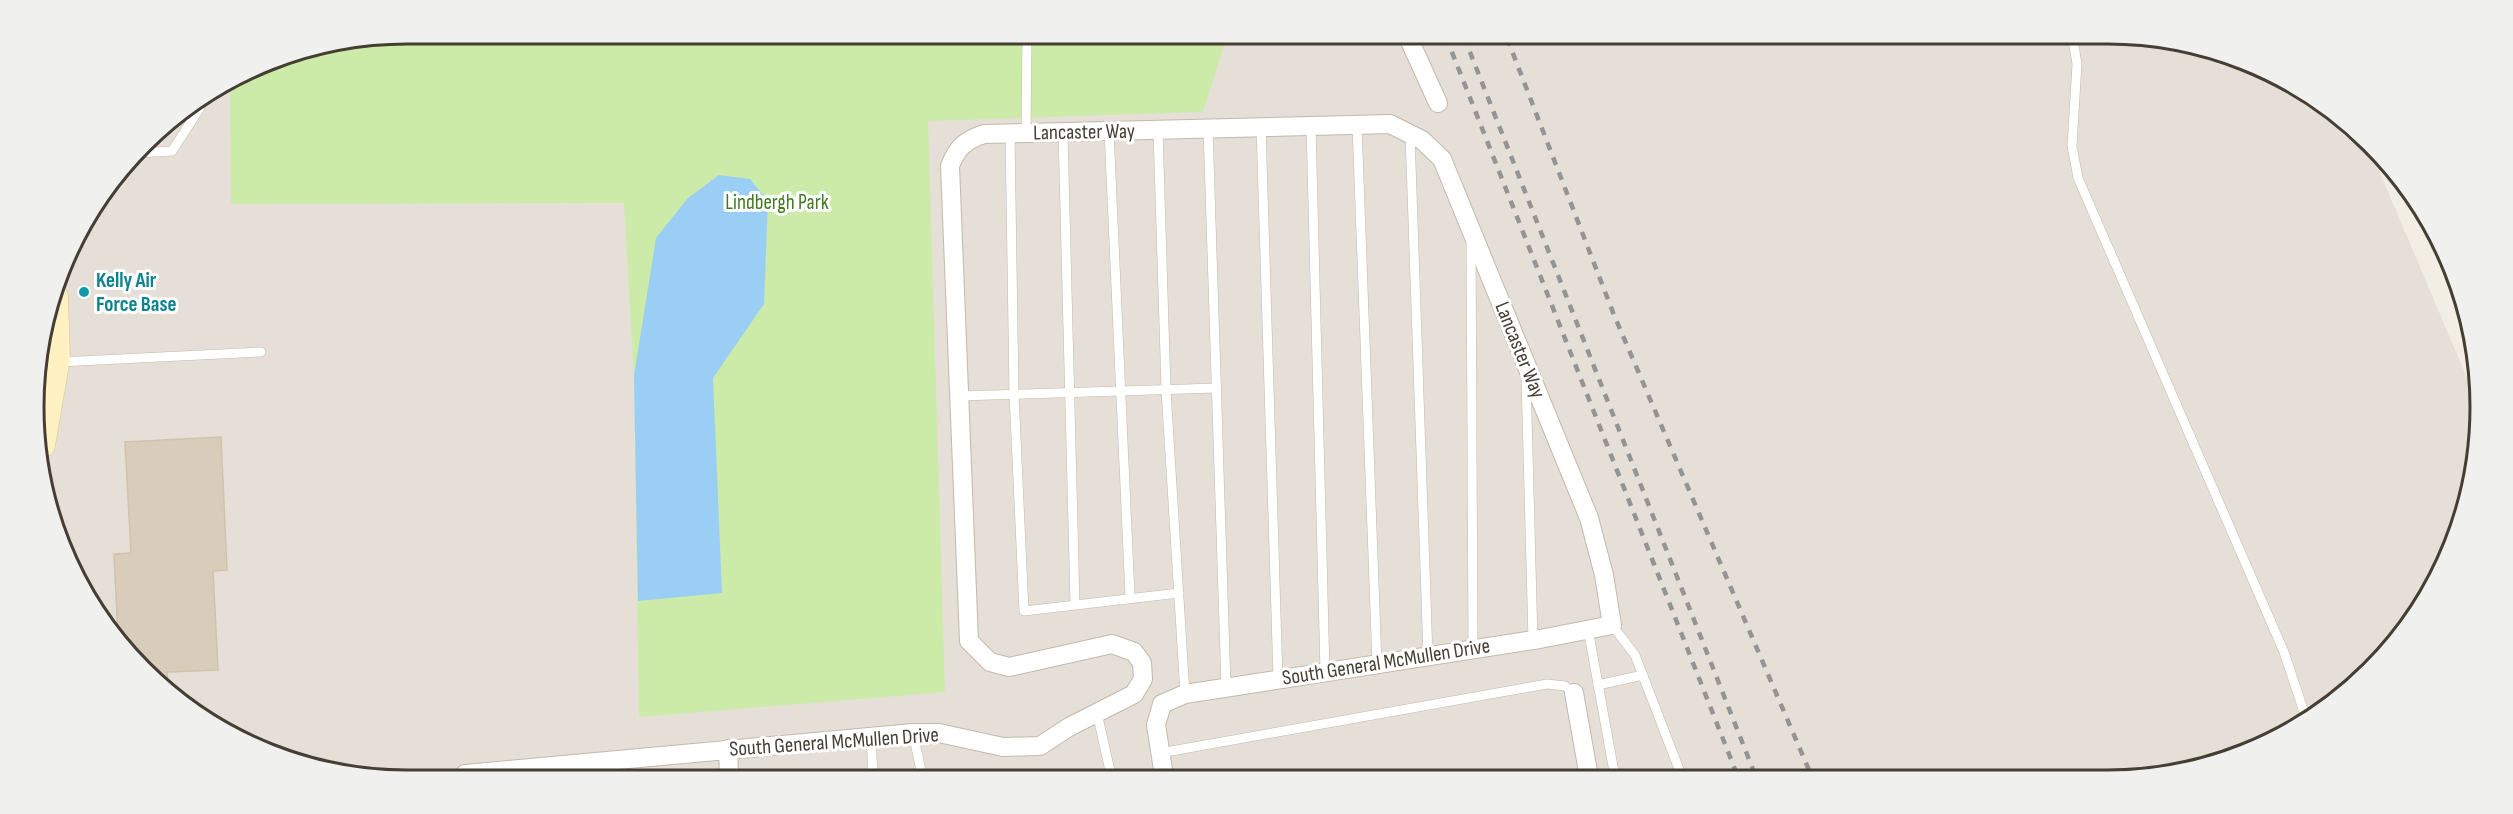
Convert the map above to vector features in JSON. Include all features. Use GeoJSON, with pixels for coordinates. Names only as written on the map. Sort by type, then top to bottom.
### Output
{"type":"FeatureCollection","features":[{"type":"Feature","properties":{"kind":"main road"},"geometry":{"type":"LineString","coordinates":[[44,432],[56,363],[55,316]]}},
{"type":"Feature","properties":{"kind":"street"},"geometry":{"type":"LineString","coordinates":[[1411,44],[1438,103]]}},
{"type":"Feature","properties":{"kind":"street","name":"Lancaster Way"},"geometry":{"type":"LineString","coordinates":[[1119,703],[1134,694],[1143,679],[1142,663],[1134,652],[1112,644],[1009,667],[990,662],[969,641],[950,166],[954,154],[967,140],[984,134],[1390,124],[1422,140],[1442,159],[1589,518],[1604,575],[1612,625]]}},
{"type":"Feature","properties":{"kind":"street","name":"South General McMullen Drive"},"geometry":{"type":"LineString","coordinates":[[1160,753],[1156,724],[1162,704],[1185,694],[1533,640],[1612,625]]}},
{"type":"Feature","properties":{"kind":"street"},"geometry":{"type":"LineString","coordinates":[[1574,693],[1588,770]]}},
{"type":"Feature","properties":{"kind":"street","name":"South General McMullen Drive"},"geometry":{"type":"LineString","coordinates":[[564,770],[613,768],[728,749],[913,733],[939,733],[1003,747],[1040,746],[1069,727],[1119,703]]}},
{"type":"Feature","properties":{"kind":"street"},"geometry":{"type":"LineString","coordinates":[[728,749],[729,770]]}},
{"type":"Feature","properties":{"kind":"street"},"geometry":{"type":"LineString","coordinates":[[1160,753],[1163,770]]}},
{"type":"Feature","properties":{"kind":"lane"},"geometry":{"type":"LineString","coordinates":[[1026,44],[1018,133],[1014,394],[1024,611],[1179,593]]}},
{"type":"Feature","properties":{"kind":"lane"},"geometry":{"type":"LineString","coordinates":[[2074,44],[2077,64],[2072,146],[2078,178],[2284,652],[2304,712]]}},
{"type":"Feature","properties":{"kind":"lane"},"geometry":{"type":"LineString","coordinates":[[148,153],[172,151],[199,109]]}},
{"type":"Feature","properties":{"kind":"lane"},"geometry":{"type":"LineString","coordinates":[[1357,125],[1377,664]]}},
{"type":"Feature","properties":{"kind":"lane"},"geometry":{"type":"LineString","coordinates":[[1311,126],[1325,672]]}},
{"type":"Feature","properties":{"kind":"lane"},"geometry":{"type":"LineString","coordinates":[[1261,127],[1278,679]]}},
{"type":"Feature","properties":{"kind":"lane"},"geometry":{"type":"LineString","coordinates":[[1208,128],[1226,687]]}},
{"type":"Feature","properties":{"kind":"lane"},"geometry":{"type":"LineString","coordinates":[[1158,130],[1166,390],[1185,694]]}},
{"type":"Feature","properties":{"kind":"lane"},"geometry":{"type":"LineString","coordinates":[[1109,131],[1130,597]]}},
{"type":"Feature","properties":{"kind":"lane"},"geometry":{"type":"LineString","coordinates":[[1063,132],[1075,604]]}},
{"type":"Feature","properties":{"kind":"lane"},"geometry":{"type":"LineString","coordinates":[[1410,134],[1428,656]]}},
{"type":"Feature","properties":{"kind":"lane"},"geometry":{"type":"LineString","coordinates":[[1470,228],[1473,649]]}},
{"type":"Feature","properties":{"kind":"lane"},"geometry":{"type":"LineString","coordinates":[[56,363],[261,352]]}},
{"type":"Feature","properties":{"kind":"lane"},"geometry":{"type":"LineString","coordinates":[[1525,362],[1533,640]]}},
{"type":"Feature","properties":{"kind":"lane"},"geometry":{"type":"LineString","coordinates":[[959,396],[1217,388]]}},
{"type":"Feature","properties":{"kind":"lane"},"geometry":{"type":"LineString","coordinates":[[1612,625],[1635,655],[1679,770]]}},
{"type":"Feature","properties":{"kind":"lane"},"geometry":{"type":"LineString","coordinates":[[1588,629],[1613,770]]}},
{"type":"Feature","properties":{"kind":"lane"},"geometry":{"type":"LineString","coordinates":[[1598,684],[1643,675]]}},
{"type":"Feature","properties":{"kind":"lane"},"geometry":{"type":"LineString","coordinates":[[1160,753],[1547,684],[1565,686],[1574,693]]}},
{"type":"Feature","properties":{"kind":"lane"},"geometry":{"type":"LineString","coordinates":[[1096,713],[1110,770]]}},
{"type":"Feature","properties":{"kind":"lane"},"geometry":{"type":"LineString","coordinates":[[913,733],[921,770]]}},
{"type":"Feature","properties":{"kind":"lane"},"geometry":{"type":"LineString","coordinates":[[871,737],[873,770]]}},
{"type":"Feature","properties":{"kind":"shaded area"},"geometry":{"type":"Polygon","coordinates":[[[383,44],[2130,44],[2177,50],[2200,56],[2267,81],[2288,92],[2327,119],[2376,164],[2469,382],[2469,431],[2463,478],[2442,546],[2421,589],[2379,647],[2346,680],[2308,709],[2267,733],[2223,751],[2177,764],[2130,770],[383,770],[336,764],[268,743],[225,722],[167,680],[134,647],[92,589],[71,546],[50,478],[44,431],[44,383],[50,336],[63,290],[92,225],[134,167],[167,134],[186,119],[225,92],[246,81],[313,56],[336,50],[383,44]]]}},
{"type":"Feature","properties":{"kind":"green space","name":"Lindbergh Park"},"geometry":{"type":"Polygon","coordinates":[[[383,44],[1224,44],[1203,112],[928,121],[945,692],[639,717],[634,376],[624,203],[231,204],[230,89],[268,71],[336,50],[383,44]]]}},
{"type":"Feature","properties":{"kind":"water"},"geometry":{"type":"Polygon","coordinates":[[[719,175],[750,179],[768,201],[764,304],[713,378],[722,593],[638,601],[634,376],[656,238],[688,198],[719,175]]]}},
{"type":"Feature","properties":{"kind":"building"},"geometry":{"type":"Polygon","coordinates":[[[221,437],[227,570],[213,571],[218,670],[167,672],[168,680],[134,647],[117,626],[114,554],[131,553],[125,442],[221,437]]]}},
{"type":"Feature","properties":{"kind":"railway"},"geometry":{"type":"LineString","coordinates":[[1449,44],[1735,770]]}},
{"type":"Feature","properties":{"kind":"railway"},"geometry":{"type":"LineString","coordinates":[[1467,44],[1753,770]]}},
{"type":"Feature","properties":{"kind":"railway"},"geometry":{"type":"LineString","coordinates":[[1509,44],[1614,315],[1809,770]]}},
{"type":"Feature","properties":{"kind":"place","name":"Kelly Air Force Base"},"geometry":{"type":"Point","coordinates":[84,292]}}]}
